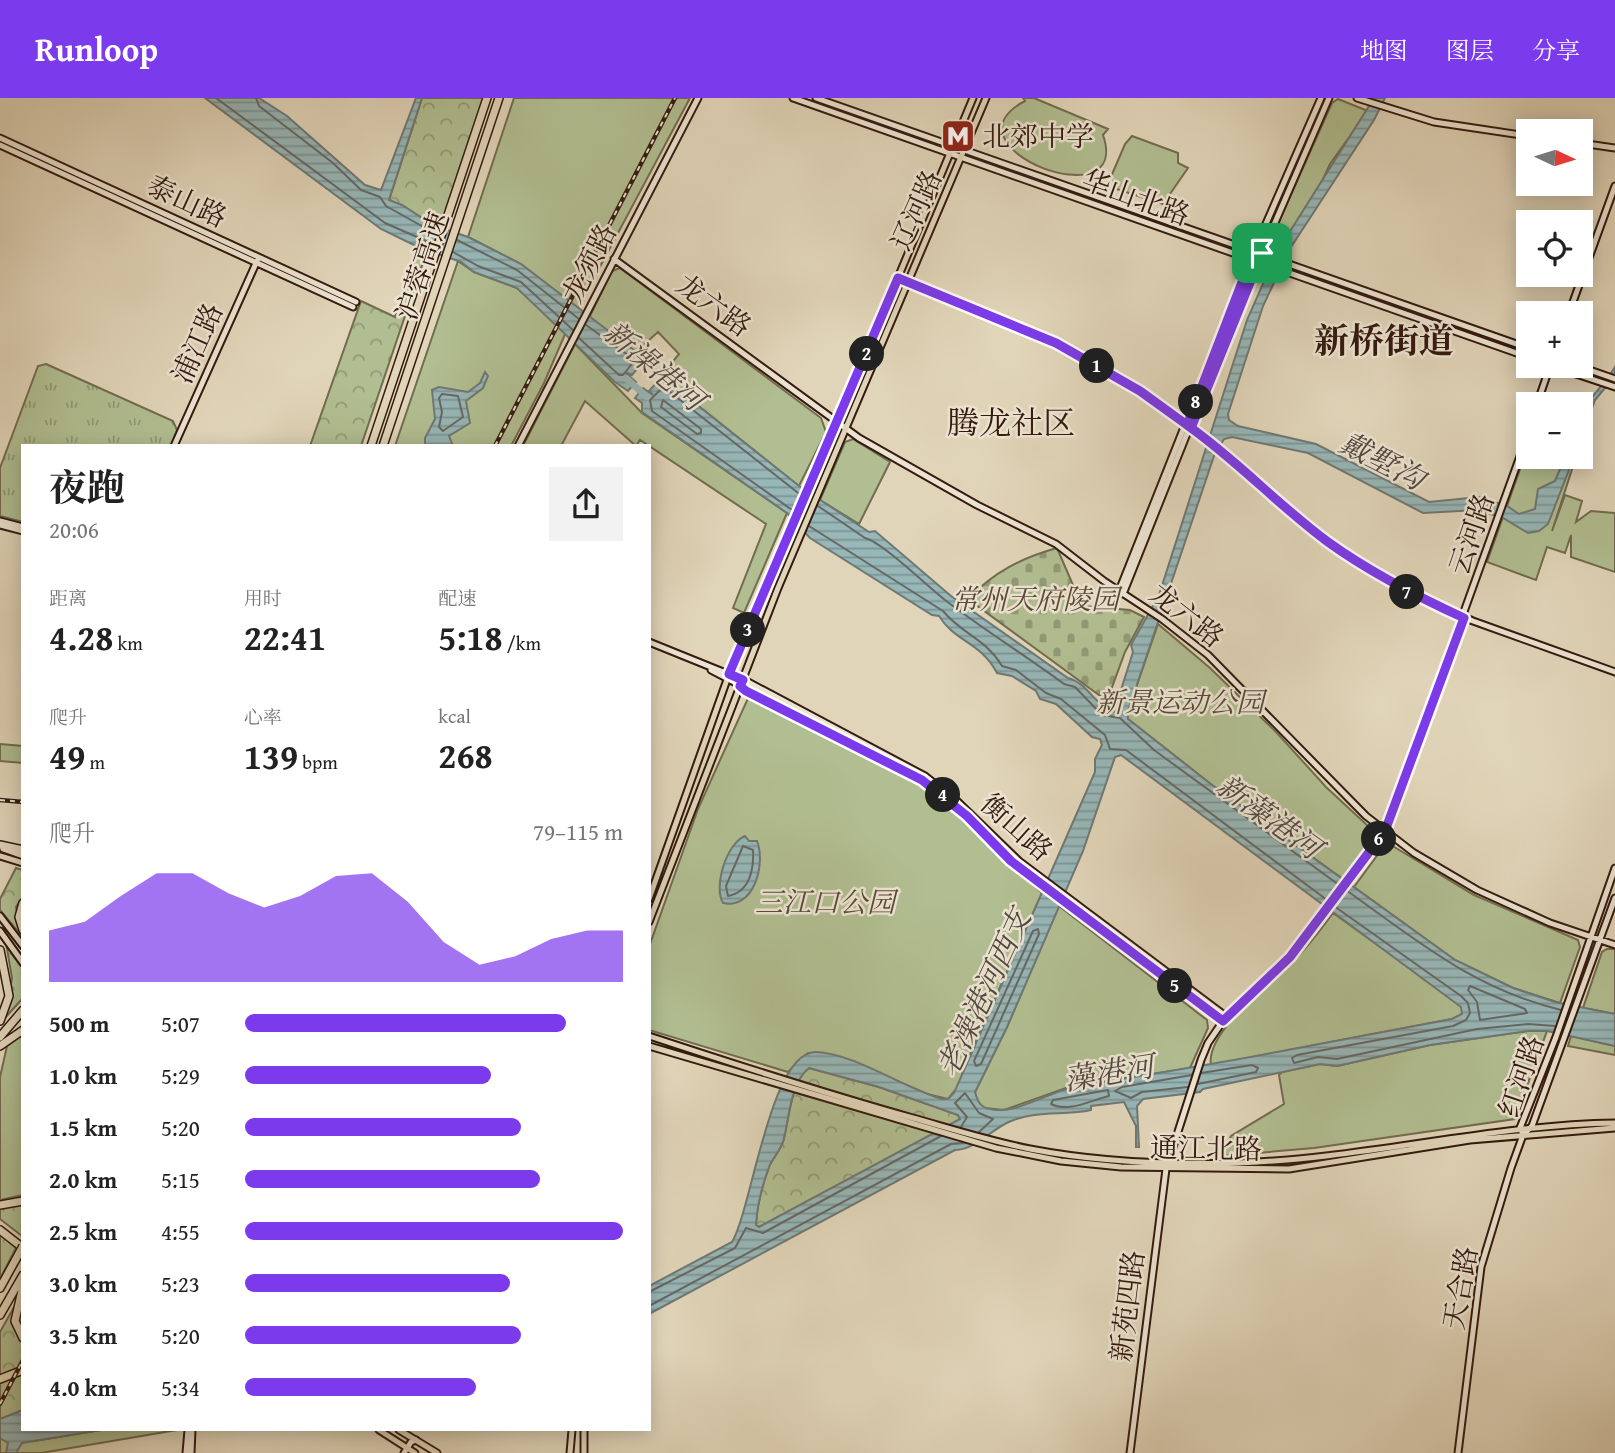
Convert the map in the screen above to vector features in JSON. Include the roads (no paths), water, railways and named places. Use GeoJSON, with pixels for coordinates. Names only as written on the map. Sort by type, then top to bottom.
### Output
{"type":"FeatureCollection","features":[{"type":"Feature","properties":{"kind":"highway","name":"沪蓉高速"},"geometry":{"type":"LineString","coordinates":[[372,444],[487,98]]}},
{"type":"Feature","properties":{"kind":"highway","name":"沪蓉高速"},"geometry":{"type":"LineString","coordinates":[[384,444],[499,98]]}},
{"type":"Feature","properties":{"kind":"highway"},"geometry":{"type":"LineString","coordinates":[[0,846],[21,850]]}},
{"type":"Feature","properties":{"kind":"highway"},"geometry":{"type":"LineString","coordinates":[[0,950],[9,996],[0,1021]]}},
{"type":"Feature","properties":{"kind":"highway"},"geometry":{"type":"LineString","coordinates":[[0,1030],[21,1005]]}},
{"type":"Feature","properties":{"kind":"highway"},"geometry":{"type":"LineString","coordinates":[[0,1037],[21,1012]]}},
{"type":"Feature","properties":{"kind":"highway"},"geometry":{"type":"LineString","coordinates":[[0,1046],[21,1031]]}},
{"type":"Feature","properties":{"kind":"highway"},"geometry":{"type":"LineString","coordinates":[[0,1205],[21,1200]]}},
{"type":"Feature","properties":{"kind":"highway"},"geometry":{"type":"LineString","coordinates":[[0,1228],[21,1244]]}},
{"type":"Feature","properties":{"kind":"highway"},"geometry":{"type":"LineString","coordinates":[[0,1288],[21,1250]]}},
{"type":"Feature","properties":{"kind":"highway"},"geometry":{"type":"LineString","coordinates":[[0,1315],[21,1278]]}},
{"type":"Feature","properties":{"kind":"highway"},"geometry":{"type":"LineString","coordinates":[[21,1295],[15,1321],[21,1334]]}},
{"type":"Feature","properties":{"kind":"highway"},"geometry":{"type":"LineString","coordinates":[[0,1379],[21,1371]]}},
{"type":"Feature","properties":{"kind":"main road","name":"辽河路"},"geometry":{"type":"LineString","coordinates":[[651,893],[728,676],[795,525],[974,98]]}},
{"type":"Feature","properties":{"kind":"main road","name":"辽河路"},"geometry":{"type":"LineString","coordinates":[[651,917],[819,491],[986,98]]}},
{"type":"Feature","properties":{"kind":"main road"},"geometry":{"type":"LineString","coordinates":[[0,846],[21,855]]}},
{"type":"Feature","properties":{"kind":"main road"},"geometry":{"type":"LineString","coordinates":[[0,856],[21,862]]}},
{"type":"Feature","properties":{"kind":"main road"},"geometry":{"type":"LineString","coordinates":[[0,916],[21,943]]}},
{"type":"Feature","properties":{"kind":"main road"},"geometry":{"type":"LineString","coordinates":[[0,931],[21,960]]}},
{"type":"Feature","properties":{"kind":"main road"},"geometry":{"type":"LineString","coordinates":[[651,1038],[779,1082]]}},
{"type":"Feature","properties":{"kind":"main road"},"geometry":{"type":"LineString","coordinates":[[651,1047],[804,1089]]}},
{"type":"Feature","properties":{"kind":"main road","name":"通江北路"},"geometry":{"type":"LineString","coordinates":[[804,1089],[990,1140],[1064,1155],[1167,1166],[1343,1155],[1532,1126],[1615,1125]]}},
{"type":"Feature","properties":{"kind":"main road","name":"通江北路"},"geometry":{"type":"LineString","coordinates":[[804,1089],[983,1144],[1061,1161],[1167,1166],[1289,1169],[1470,1140],[1615,1125]]}},
{"type":"Feature","properties":{"kind":"main road"},"geometry":{"type":"LineString","coordinates":[[380,1431],[405,1451],[414,1453]]}},
{"type":"Feature","properties":{"kind":"main road"},"geometry":{"type":"LineString","coordinates":[[401,1431],[438,1453]]}},
{"type":"Feature","properties":{"kind":"main road"},"geometry":{"type":"LineString","coordinates":[[570,1453],[572,1431]]}},
{"type":"Feature","properties":{"kind":"main road"},"geometry":{"type":"LineString","coordinates":[[584,1431],[584,1453]]}},
{"type":"Feature","properties":{"kind":"street","name":"龙须路"},"geometry":{"type":"LineString","coordinates":[[519,444],[698,98]]}},
{"type":"Feature","properties":{"kind":"street","name":"华山北路"},"geometry":{"type":"LineString","coordinates":[[793,98],[1262,253],[1516,344]]}},
{"type":"Feature","properties":{"kind":"street","name":"华山北路"},"geometry":{"type":"LineString","coordinates":[[816,98],[951,149]]}},
{"type":"Feature","properties":{"kind":"street"},"geometry":{"type":"LineString","coordinates":[[1254,262],[1254,251],[1321,98]]}},
{"type":"Feature","properties":{"kind":"street"},"geometry":{"type":"LineString","coordinates":[[1121,593],[1254,262],[1262,253],[1329,98]]}},
{"type":"Feature","properties":{"kind":"street"},"geometry":{"type":"LineString","coordinates":[[1357,98],[1434,122],[1516,134]]}},
{"type":"Feature","properties":{"kind":"street","name":"泰山路"},"geometry":{"type":"LineString","coordinates":[[0,138],[258,260]]}},
{"type":"Feature","properties":{"kind":"street","name":"泰山路"},"geometry":{"type":"LineString","coordinates":[[0,145],[354,304]]}},
{"type":"Feature","properties":{"kind":"street"},"geometry":{"type":"LineString","coordinates":[[1593,145],[1615,148]]}},
{"type":"Feature","properties":{"kind":"street","name":"华山北路"},"geometry":{"type":"LineString","coordinates":[[963,153],[1254,262],[1516,354]]}},
{"type":"Feature","properties":{"kind":"street"},"geometry":{"type":"LineString","coordinates":[[1573,301],[1615,186]]}},
{"type":"Feature","properties":{"kind":"street","name":"龙六路"},"geometry":{"type":"LineString","coordinates":[[614,259],[845,428],[977,505],[1056,544],[1121,593],[1163,619],[1208,655],[1315,766],[1385,831],[1414,853],[1477,890],[1550,923],[1615,945]]}},
{"type":"Feature","properties":{"kind":"street","name":"浦江路"},"geometry":{"type":"LineString","coordinates":[[175,444],[258,260]]}},
{"type":"Feature","properties":{"kind":"street"},"geometry":{"type":"LineString","coordinates":[[898,278],[1056,343],[1140,391],[1207,440],[1327,541],[1361,565],[1411,594],[1464,618],[1615,672]]}},
{"type":"Feature","properties":{"kind":"street"},"geometry":{"type":"LineString","coordinates":[[1593,371],[1615,379]]}},
{"type":"Feature","properties":{"kind":"street"},"geometry":{"type":"LineString","coordinates":[[1588,378],[1615,387]]}},
{"type":"Feature","properties":{"kind":"street","name":"云河路"},"geometry":{"type":"LineString","coordinates":[[1225,1019],[1290,957],[1385,831],[1464,618],[1516,467]]}},
{"type":"Feature","properties":{"kind":"street"},"geometry":{"type":"LineString","coordinates":[[0,523],[21,528]]}},
{"type":"Feature","properties":{"kind":"street","name":"衡山路"},"geometry":{"type":"LineString","coordinates":[[651,645],[728,676],[922,780],[967,816],[1011,861],[1225,1019]]}},
{"type":"Feature","properties":{"kind":"street","name":"红河路"},"geometry":{"type":"LineString","coordinates":[[1615,868],[1556,1037],[1520,1128],[1523,1135],[1532,1126],[1615,898]]}},
{"type":"Feature","properties":{"kind":"street"},"geometry":{"type":"LineString","coordinates":[[1167,1166],[1201,1060],[1208,1043],[1225,1019]]}},
{"type":"Feature","properties":{"kind":"street","name":"天合路"},"geometry":{"type":"LineString","coordinates":[[1458,1453],[1479,1278],[1523,1135]]}},
{"type":"Feature","properties":{"kind":"street","name":"新苑四路"},"geometry":{"type":"LineString","coordinates":[[1130,1453],[1167,1166]]}},
{"type":"Feature","properties":{"kind":"street"},"geometry":{"type":"LineString","coordinates":[[188,1453],[190,1431]]}},
{"type":"Feature","properties":{"kind":"street"},"geometry":{"type":"LineString","coordinates":[[405,1451],[416,1440]]}},
{"type":"Feature","properties":{"kind":"street"},"geometry":{"type":"LineString","coordinates":[[414,1453],[416,1440]]}},
{"type":"Feature","properties":{"kind":"water"},"geometry":{"type":"Polygon","coordinates":[[[205,98],[259,98],[287,116],[365,185],[381,190],[416,98],[422,98],[389,200],[433,225],[468,237],[521,264],[636,352],[642,363],[632,375],[625,372],[636,382],[628,391],[615,382],[517,288],[474,272],[461,262],[416,246],[381,229],[205,98]]]}},
{"type":"Feature","properties":{"kind":"water"},"geometry":{"type":"Polygon","coordinates":[[[1374,98],[1385,98],[1374,120],[1291,247],[1263,306],[1228,414],[1229,420],[1238,426],[1316,444],[1429,502],[1479,497],[1507,506],[1519,514],[1535,509],[1538,489],[1555,481],[1560,469],[1569,469],[1548,524],[1539,531],[1528,533],[1503,518],[1478,510],[1423,513],[1308,453],[1232,437],[1224,439],[1214,456],[1127,714],[1128,719],[1212,785],[1455,960],[1513,988],[1555,1002],[1615,1014],[1615,1046],[1547,1031],[1528,1031],[1430,1045],[1337,1066],[1320,1064],[1203,1089],[1200,1092],[1143,1099],[1137,1106],[1139,1147],[1136,1147],[1136,1126],[1124,1102],[1091,1106],[1091,1110],[1081,1112],[1021,1118],[1011,1121],[970,1146],[955,1150],[651,1313],[651,1285],[732,1242],[774,1103],[786,1077],[800,1059],[816,1052],[830,1054],[862,1064],[942,1099],[948,1099],[954,1093],[1095,772],[1095,759],[1102,745],[1100,739],[1092,737],[1056,704],[1040,699],[1036,691],[1012,676],[997,673],[976,648],[953,632],[939,616],[932,615],[810,538],[787,513],[642,412],[642,403],[635,398],[643,388],[653,395],[649,391],[660,379],[672,385],[799,486],[869,532],[875,531],[951,596],[1081,685],[1102,705],[1114,712],[1133,652],[1131,645],[1159,595],[1247,320],[1277,252],[1374,98]],[[1121,755],[1115,757],[1083,851],[1007,1027],[975,1092],[981,1105],[1005,1110],[1072,1087],[1267,1054],[1452,1019],[1462,1014],[1461,1007],[1121,755]],[[809,1068],[794,1091],[783,1142],[764,1181],[756,1225],[759,1227],[960,1119],[958,1115],[879,1087],[809,1068]]]}},
{"type":"Feature","properties":{"kind":"water"},"geometry":{"type":"Polygon","coordinates":[[[1615,367],[1615,376],[1593,405],[1593,395],[1615,367]]]}},
{"type":"Feature","properties":{"kind":"water"},"geometry":{"type":"Polygon","coordinates":[[[485,372],[488,376],[483,388],[466,401],[470,423],[449,436],[452,444],[425,444],[425,438],[435,419],[432,390],[439,387],[468,392],[480,383],[485,372]]]}},
{"type":"Feature","properties":{"kind":"water"},"geometry":{"type":"Polygon","coordinates":[[[745,836],[749,841],[757,841],[760,861],[755,883],[743,900],[723,903],[720,886],[723,866],[738,840],[745,836]]]}},
{"type":"Feature","properties":{"kind":"water"},"geometry":{"type":"Polygon","coordinates":[[[21,1411],[21,1431],[95,1431],[22,1443],[16,1453],[6,1453],[8,1443],[0,1438],[0,1419],[21,1411]]]}},
{"type":"Feature","properties":{"kind":"waterway","name":"新澡港河"},"geometry":{"type":"LineString","coordinates":[[627,379],[647,397]]}},
{"type":"Feature","properties":{"kind":"railway"},"geometry":{"type":"LineString","coordinates":[[496,444],[675,98]]}},
{"type":"Feature","properties":{"kind":"railway"},"geometry":{"type":"LineString","coordinates":[[0,800],[21,802]]}},
{"type":"Feature","properties":{"kind":"railway"},"geometry":{"type":"LineString","coordinates":[[0,1404],[21,1364]]}},
{"type":"Feature","properties":{"kind":"place","name":"北郊中学"},"geometry":{"type":"Point","coordinates":[958,136]}},
{"type":"Feature","properties":{"kind":"district","name":"新桥街道"},"geometry":{"type":"Point","coordinates":[1384,341]}},
{"type":"Feature","properties":{"kind":"district","name":"腾龙社区"},"geometry":{"type":"Point","coordinates":[1011,423]}},
{"type":"Feature","properties":{"kind":"water label","name":"戴墅沟"},"geometry":{"type":"Point","coordinates":[1382,461]}},
{"type":"Feature","properties":{"kind":"water label","name":"新藻港河"},"geometry":{"type":"Point","coordinates":[1269,817]}},
{"type":"Feature","properties":{"kind":"water label","name":"老澡港河西支"},"geometry":{"type":"Point","coordinates":[984,993]}},
{"type":"Feature","properties":{"kind":"water label","name":"藻港河"},"geometry":{"type":"Point","coordinates":[1109,1073]}},
{"type":"Feature","properties":{"kind":"park label","name":"常州天府陵园"},"geometry":{"type":"Point","coordinates":[1035,599]}},
{"type":"Feature","properties":{"kind":"park label","name":"新景运动公园"},"geometry":{"type":"Point","coordinates":[1180,702]}},
{"type":"Feature","properties":{"kind":"park label","name":"三江口公园"},"geometry":{"type":"Point","coordinates":[825,902]}}]}
